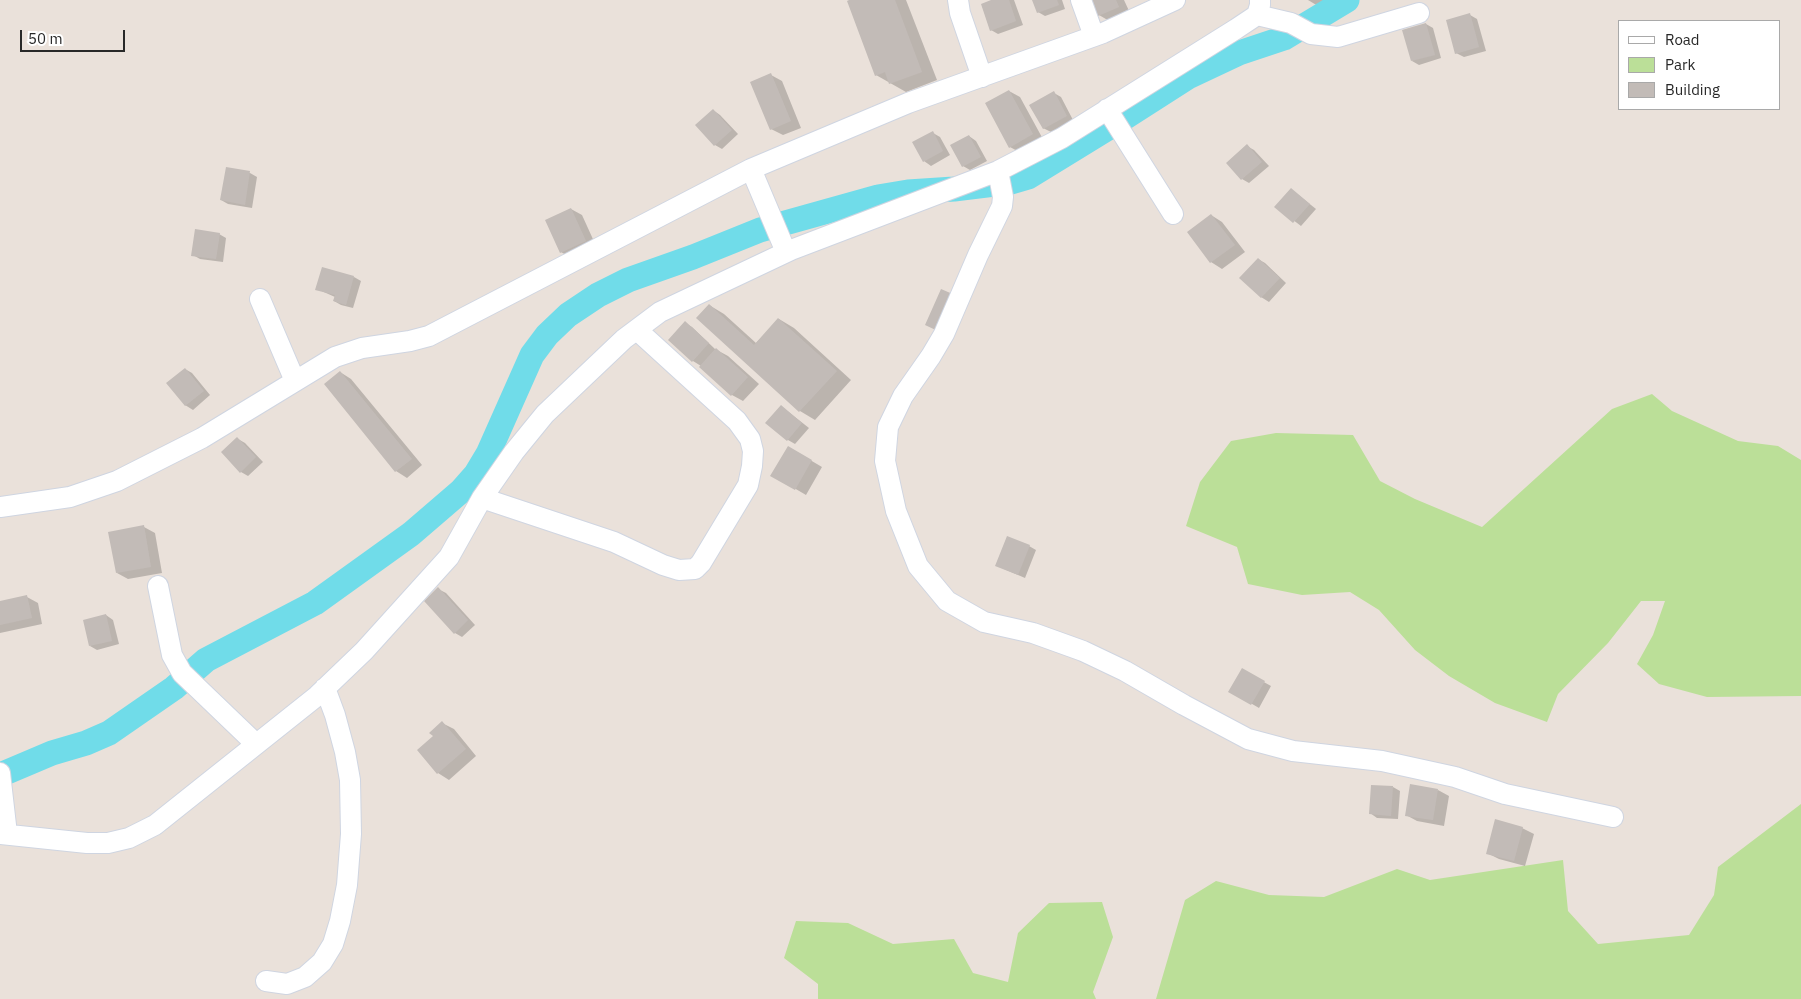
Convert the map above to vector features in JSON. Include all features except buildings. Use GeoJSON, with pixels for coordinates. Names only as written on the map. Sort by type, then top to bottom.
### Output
{"type":"FeatureCollection","features":[{"type":"Feature","properties":{"kind":"street"},"geometry":{"type":"LineString","coordinates":[[958,0],[960,14],[982,76]]}},
{"type":"Feature","properties":{"kind":"street"},"geometry":{"type":"LineString","coordinates":[[1080,0],[1094,36]]}},
{"type":"Feature","properties":{"kind":"street"},"geometry":{"type":"LineString","coordinates":[[0,508],[70,497],[117,481],[202,438],[335,357],[362,348],[410,341],[429,336],[751,169],[908,103],[1094,36],[1175,0]]}},
{"type":"Feature","properties":{"kind":"street"},"geometry":{"type":"LineString","coordinates":[[0,773],[4,834],[87,843],[108,843],[130,838],[155,825],[325,688],[364,651],[449,557],[482,498],[514,452],[545,414],[624,340],[660,312],[786,252],[998,171],[1062,138],[1258,7],[1311,34],[1338,37],[1419,13]]}},
{"type":"Feature","properties":{"kind":"street"},"geometry":{"type":"LineString","coordinates":[[1107,109],[1173,214]]}},
{"type":"Feature","properties":{"kind":"street"},"geometry":{"type":"LineString","coordinates":[[751,169],[786,252]]}},
{"type":"Feature","properties":{"kind":"street"},"geometry":{"type":"LineString","coordinates":[[998,171],[1003,197],[1002,206],[978,255],[944,334],[903,396],[888,427],[885,461],[896,511],[918,566],[947,601],[984,622],[1033,633],[1083,651],[1125,670],[1184,705],[1248,739],[1293,751],[1382,761],[1455,776],[1505,794],[1613,817]]}},
{"type":"Feature","properties":{"kind":"street"},"geometry":{"type":"LineString","coordinates":[[260,299],[295,381]]}},
{"type":"Feature","properties":{"kind":"street"},"geometry":{"type":"LineString","coordinates":[[482,498],[614,542],[663,566],[679,570],[695,569],[701,563],[748,485],[753,451],[750,439],[737,421],[637,330]]}},
{"type":"Feature","properties":{"kind":"street"},"geometry":{"type":"LineString","coordinates":[[158,586],[172,655],[182,672],[256,744]]}},
{"type":"Feature","properties":{"kind":"street"},"geometry":{"type":"LineString","coordinates":[[266,982],[287,984],[305,977],[322,962],[333,944],[340,921],[347,884],[352,834],[350,780],[336,715],[325,688]]}},
{"type":"Feature","properties":{"kind":"green space"},"geometry":{"type":"Polygon","coordinates":[[[1652,394],[1672,411],[1738,441],[1778,446],[1801,460],[1801,696],[1707,697],[1659,684],[1637,664],[1653,635],[1665,601],[1641,601],[1608,643],[1558,694],[1547,722],[1495,703],[1449,676],[1415,650],[1379,610],[1350,592],[1302,595],[1248,584],[1237,547],[1186,526],[1200,482],[1231,441],[1276,433],[1353,435],[1380,481],[1415,499],[1482,527],[1612,409],[1652,394]]]}},
{"type":"Feature","properties":{"kind":"green space"},"geometry":{"type":"Polygon","coordinates":[[[1801,804],[1801,999],[1156,999],[1185,900],[1216,881],[1269,895],[1324,897],[1397,869],[1430,880],[1563,860],[1568,911],[1598,944],[1689,935],[1714,895],[1718,867],[1801,804]]]}},
{"type":"Feature","properties":{"kind":"green space"},"geometry":{"type":"Polygon","coordinates":[[[1102,902],[1113,937],[1093,992],[1096,999],[818,999],[818,984],[784,958],[796,921],[848,923],[893,944],[954,939],[973,973],[1008,982],[1018,933],[1049,903],[1102,902]]]}},
{"type":"Feature","properties":{"kind":"waterway"},"geometry":{"type":"LineString","coordinates":[[0,775],[52,753],[86,743],[109,733],[174,688],[206,660],[315,603],[411,534],[461,491],[476,474],[488,454],[532,355],[547,335],[568,315],[598,295],[628,280],[693,257],[760,230],[878,197],[908,192],[1011,182],[1028,177],[1188,77],[1239,53],[1284,38],[1347,0]]}}]}
